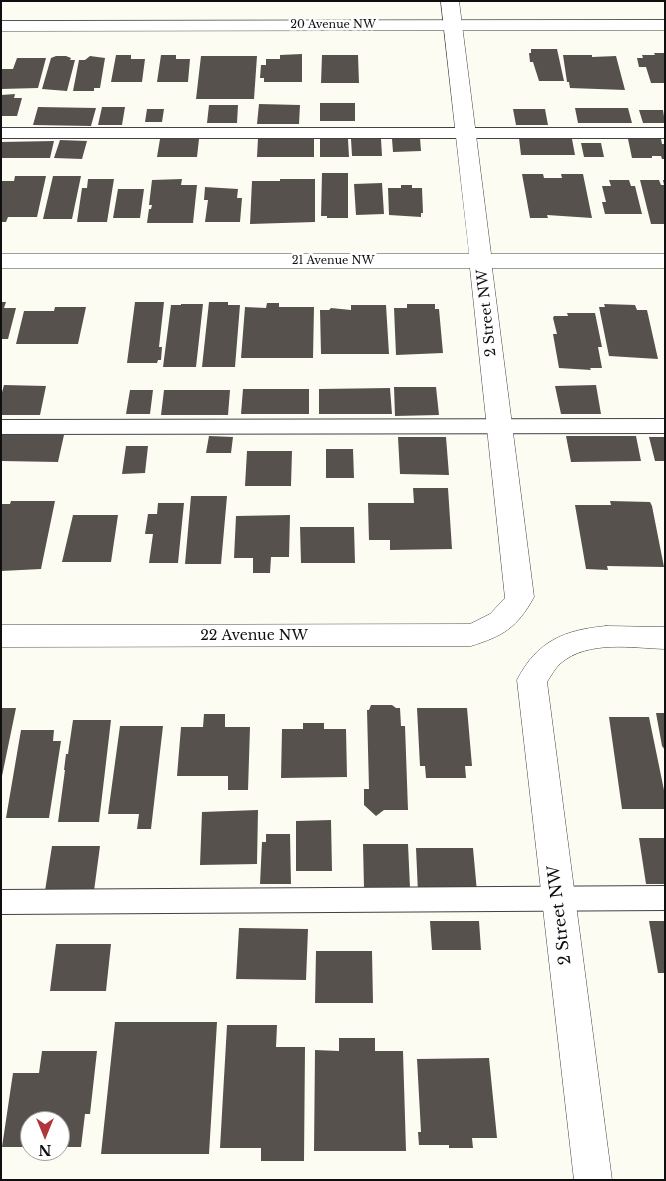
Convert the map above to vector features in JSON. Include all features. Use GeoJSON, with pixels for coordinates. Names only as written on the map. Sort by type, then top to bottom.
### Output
{"type":"FeatureCollection","features":[{"type":"Feature","properties":{"kind":"street","name":"2 Street NW"},"geometry":{"type":"LineString","coordinates":[[450,1],[520,597],[513,610],[503,620]]}},
{"type":"Feature","properties":{"kind":"street","name":"20 Avenue NW"},"geometry":{"type":"LineString","coordinates":[[1,26],[665,25]]}},
{"type":"Feature","properties":{"kind":"street","name":"21 Avenue NW"},"geometry":{"type":"LineString","coordinates":[[1,261],[665,261]]}},
{"type":"Feature","properties":{"kind":"street","name":"22 Avenue NW"},"geometry":{"type":"LineString","coordinates":[[1,636],[471,635],[493,628],[503,620]]}},
{"type":"Feature","properties":{"kind":"street","name":"2 Street NW"},"geometry":{"type":"LineString","coordinates":[[593,1180],[532,680],[550,656],[586,638],[665,638]]}},
{"type":"Feature","properties":{"kind":"lane"},"geometry":{"type":"LineString","coordinates":[[1,133],[665,133]]}},
{"type":"Feature","properties":{"kind":"lane"},"geometry":{"type":"LineString","coordinates":[[1,426],[665,426]]}},
{"type":"Feature","properties":{"kind":"lane"},"geometry":{"type":"LineString","coordinates":[[1,902],[665,898]]}},
{"type":"Feature","properties":{"kind":"building"},"geometry":{"type":"Polygon","coordinates":[[[531,49],[557,49],[564,81],[539,81],[533,62],[530,62],[529,53],[531,53],[531,49]]]}},
{"type":"Feature","properties":{"kind":"building"},"geometry":{"type":"Polygon","coordinates":[[[654,53],[665,53],[665,83],[651,83],[646,67],[639,67],[637,58],[643,58],[642,55],[655,55],[654,53]]]}},
{"type":"Feature","properties":{"kind":"building"},"geometry":{"type":"Polygon","coordinates":[[[302,54],[302,82],[264,82],[264,78],[260,78],[261,65],[266,65],[266,59],[280,59],[280,55],[302,54]]]}},
{"type":"Feature","properties":{"kind":"building"},"geometry":{"type":"Polygon","coordinates":[[[116,55],[131,55],[131,59],[145,59],[142,82],[111,82],[116,55]]]}},
{"type":"Feature","properties":{"kind":"building"},"geometry":{"type":"Polygon","coordinates":[[[161,55],[176,55],[176,59],[190,59],[188,82],[157,82],[161,55]]]}},
{"type":"Feature","properties":{"kind":"building"},"geometry":{"type":"Polygon","coordinates":[[[322,55],[358,55],[359,83],[321,83],[322,55]]]}},
{"type":"Feature","properties":{"kind":"building"},"geometry":{"type":"Polygon","coordinates":[[[563,55],[616,56],[625,90],[570,88],[569,82],[567,82],[563,55]]]}},
{"type":"Feature","properties":{"kind":"building"},"geometry":{"type":"Polygon","coordinates":[[[66,56],[71,58],[70,60],[75,60],[67,91],[42,89],[51,58],[66,56]]]}},
{"type":"Feature","properties":{"kind":"building"},"geometry":{"type":"Polygon","coordinates":[[[90,56],[105,58],[100,88],[94,88],[94,91],[73,91],[79,60],[85,60],[90,56]]]}},
{"type":"Feature","properties":{"kind":"building"},"geometry":{"type":"Polygon","coordinates":[[[201,56],[257,56],[254,99],[196,99],[201,56]]]}},
{"type":"Feature","properties":{"kind":"building"},"geometry":{"type":"Polygon","coordinates":[[[17,58],[46,58],[38,88],[1,89],[2,69],[13,69],[17,58]]]}},
{"type":"Feature","properties":{"kind":"building"},"geometry":{"type":"Polygon","coordinates":[[[15,94],[14,98],[22,98],[17,116],[1,116],[1,95],[15,94]]]}},
{"type":"Feature","properties":{"kind":"building"},"geometry":{"type":"Polygon","coordinates":[[[320,103],[355,103],[355,121],[320,121],[320,103]]]}},
{"type":"Feature","properties":{"kind":"building"},"geometry":{"type":"Polygon","coordinates":[[[259,104],[300,105],[299,124],[257,124],[259,104]]]}},
{"type":"Feature","properties":{"kind":"building"},"geometry":{"type":"Polygon","coordinates":[[[209,105],[238,105],[237,123],[207,123],[209,105]]]}},
{"type":"Feature","properties":{"kind":"building"},"geometry":{"type":"Polygon","coordinates":[[[38,107],[96,108],[91,126],[33,125],[38,107]]]}},
{"type":"Feature","properties":{"kind":"building"},"geometry":{"type":"Polygon","coordinates":[[[102,107],[125,107],[122,125],[98,125],[102,107]]]}},
{"type":"Feature","properties":{"kind":"building"},"geometry":{"type":"Polygon","coordinates":[[[575,108],[628,108],[632,123],[578,123],[575,108]]]}},
{"type":"Feature","properties":{"kind":"building"},"geometry":{"type":"Polygon","coordinates":[[[147,109],[164,109],[162,122],[145,122],[147,109]]]}},
{"type":"Feature","properties":{"kind":"building"},"geometry":{"type":"Polygon","coordinates":[[[513,109],[545,109],[548,125],[516,125],[513,109]]]}},
{"type":"Feature","properties":{"kind":"building"},"geometry":{"type":"Polygon","coordinates":[[[639,110],[663,110],[665,123],[643,123],[639,110]]]}},
{"type":"Feature","properties":{"kind":"building"},"geometry":{"type":"Polygon","coordinates":[[[258,138],[314,138],[314,157],[257,157],[258,138]]]}},
{"type":"Feature","properties":{"kind":"building"},"geometry":{"type":"Polygon","coordinates":[[[420,138],[421,151],[393,152],[392,139],[420,138]]]}},
{"type":"Feature","properties":{"kind":"building"},"geometry":{"type":"Polygon","coordinates":[[[519,138],[572,139],[575,155],[521,155],[519,138]]]}},
{"type":"Feature","properties":{"kind":"building"},"geometry":{"type":"Polygon","coordinates":[[[160,139],[199,139],[197,157],[157,157],[160,139]]]}},
{"type":"Feature","properties":{"kind":"building"},"geometry":{"type":"Polygon","coordinates":[[[320,139],[348,139],[349,157],[320,157],[320,139]]]}},
{"type":"Feature","properties":{"kind":"building"},"geometry":{"type":"Polygon","coordinates":[[[351,139],[381,139],[382,156],[352,156],[351,139]]]}},
{"type":"Feature","properties":{"kind":"building"},"geometry":{"type":"Polygon","coordinates":[[[628,139],[661,139],[662,144],[665,144],[665,159],[662,159],[661,156],[632,158],[628,139]]]}},
{"type":"Feature","properties":{"kind":"building"},"geometry":{"type":"Polygon","coordinates":[[[60,140],[87,141],[82,159],[54,158],[60,140]]]}},
{"type":"Feature","properties":{"kind":"building"},"geometry":{"type":"Polygon","coordinates":[[[54,141],[50,158],[1,158],[1,142],[54,141]]]}},
{"type":"Feature","properties":{"kind":"building"},"geometry":{"type":"Polygon","coordinates":[[[581,143],[601,143],[604,157],[584,157],[581,143]]]}},
{"type":"Feature","properties":{"kind":"building"},"geometry":{"type":"Polygon","coordinates":[[[322,173],[348,173],[348,218],[327,218],[327,216],[321,216],[322,173]]]}},
{"type":"Feature","properties":{"kind":"building"},"geometry":{"type":"Polygon","coordinates":[[[522,174],[543,174],[544,178],[562,178],[561,174],[583,174],[592,218],[547,215],[548,218],[530,218],[522,174]]]}},
{"type":"Feature","properties":{"kind":"building"},"geometry":{"type":"Polygon","coordinates":[[[15,176],[46,176],[37,217],[8,217],[6,222],[1,222],[1,181],[14,181],[15,176]]]}},
{"type":"Feature","properties":{"kind":"building"},"geometry":{"type":"Polygon","coordinates":[[[53,176],[81,176],[72,219],[43,219],[53,176]]]}},
{"type":"Feature","properties":{"kind":"building"},"geometry":{"type":"Polygon","coordinates":[[[88,179],[114,179],[107,222],[77,222],[82,188],[87,188],[88,179]]]}},
{"type":"Feature","properties":{"kind":"building"},"geometry":{"type":"Polygon","coordinates":[[[182,179],[181,185],[197,185],[193,223],[147,223],[149,209],[151,209],[152,205],[149,205],[152,180],[182,179]]]}},
{"type":"Feature","properties":{"kind":"building"},"geometry":{"type":"Polygon","coordinates":[[[280,179],[315,179],[315,222],[250,224],[252,181],[280,181],[280,179]]]}},
{"type":"Feature","properties":{"kind":"building"},"geometry":{"type":"Polygon","coordinates":[[[609,180],[629,180],[631,186],[635,186],[642,214],[605,214],[602,202],[606,202],[602,186],[611,186],[609,180]]]}},
{"type":"Feature","properties":{"kind":"building"},"geometry":{"type":"Polygon","coordinates":[[[640,180],[659,180],[661,185],[664,185],[663,180],[665,180],[665,224],[651,224],[640,180]]]}},
{"type":"Feature","properties":{"kind":"building"},"geometry":{"type":"Polygon","coordinates":[[[382,183],[384,214],[356,215],[354,184],[382,183]]]}},
{"type":"Feature","properties":{"kind":"building"},"geometry":{"type":"Polygon","coordinates":[[[401,185],[412,185],[412,188],[422,188],[423,213],[421,213],[421,217],[389,215],[388,188],[401,188],[401,185]]]}},
{"type":"Feature","properties":{"kind":"building"},"geometry":{"type":"Polygon","coordinates":[[[205,187],[238,189],[237,198],[242,198],[240,222],[205,222],[208,200],[204,200],[205,187]]]}},
{"type":"Feature","properties":{"kind":"building"},"geometry":{"type":"Polygon","coordinates":[[[118,189],[144,189],[140,218],[113,218],[118,189]]]}},
{"type":"Feature","properties":{"kind":"building"},"geometry":{"type":"Polygon","coordinates":[[[1,302],[6,302],[4,308],[16,308],[8,339],[1,339],[1,302]]]}},
{"type":"Feature","properties":{"kind":"building"},"geometry":{"type":"Polygon","coordinates":[[[135,302],[164,302],[159,347],[162,347],[161,360],[158,360],[157,363],[127,363],[135,302]]]}},
{"type":"Feature","properties":{"kind":"building"},"geometry":{"type":"Polygon","coordinates":[[[209,302],[228,302],[228,305],[240,305],[235,367],[202,367],[209,302]]]}},
{"type":"Feature","properties":{"kind":"building"},"geometry":{"type":"Polygon","coordinates":[[[267,303],[279,303],[279,307],[314,307],[313,358],[241,358],[245,307],[266,308],[267,303]]]}},
{"type":"Feature","properties":{"kind":"building"},"geometry":{"type":"Polygon","coordinates":[[[203,304],[196,367],[163,367],[171,305],[203,304]]]}},
{"type":"Feature","properties":{"kind":"building"},"geometry":{"type":"Polygon","coordinates":[[[407,304],[435,304],[435,309],[439,309],[443,353],[396,355],[394,308],[407,308],[407,304]]]}},
{"type":"Feature","properties":{"kind":"building"},"geometry":{"type":"Polygon","coordinates":[[[604,304],[635,305],[637,310],[647,310],[658,359],[609,356],[599,307],[605,307],[604,304]]]}},
{"type":"Feature","properties":{"kind":"building"},"geometry":{"type":"Polygon","coordinates":[[[351,305],[386,305],[389,354],[321,354],[320,310],[329,310],[331,308],[351,310],[351,305]]]}},
{"type":"Feature","properties":{"kind":"building"},"geometry":{"type":"Polygon","coordinates":[[[55,307],[86,307],[78,344],[16,344],[24,311],[54,311],[55,307]]]}},
{"type":"Feature","properties":{"kind":"building"},"geometry":{"type":"Polygon","coordinates":[[[567,313],[595,313],[602,347],[598,347],[602,368],[590,368],[591,370],[559,368],[553,334],[557,334],[553,318],[554,316],[568,316],[567,313]]]}},
{"type":"Feature","properties":{"kind":"building"},"geometry":{"type":"Polygon","coordinates":[[[4,385],[46,386],[40,415],[1,415],[1,396],[4,385]]]}},
{"type":"Feature","properties":{"kind":"building"},"geometry":{"type":"Polygon","coordinates":[[[596,385],[601,414],[561,414],[555,386],[596,385]]]}},
{"type":"Feature","properties":{"kind":"building"},"geometry":{"type":"Polygon","coordinates":[[[394,387],[436,387],[439,415],[395,416],[394,387]]]}},
{"type":"Feature","properties":{"kind":"building"},"geometry":{"type":"Polygon","coordinates":[[[390,388],[392,414],[319,414],[319,389],[390,388]]]}},
{"type":"Feature","properties":{"kind":"building"},"geometry":{"type":"Polygon","coordinates":[[[243,389],[309,389],[309,414],[241,414],[243,389]]]}},
{"type":"Feature","properties":{"kind":"building"},"geometry":{"type":"Polygon","coordinates":[[[130,390],[153,390],[150,414],[126,414],[130,390]]]}},
{"type":"Feature","properties":{"kind":"building"},"geometry":{"type":"Polygon","coordinates":[[[164,390],[230,390],[228,415],[161,415],[164,390]]]}},
{"type":"Feature","properties":{"kind":"building"},"geometry":{"type":"Polygon","coordinates":[[[1,434],[64,435],[58,462],[1,461],[1,434]]]}},
{"type":"Feature","properties":{"kind":"building"},"geometry":{"type":"Polygon","coordinates":[[[209,436],[233,437],[231,453],[206,453],[209,436]]]}},
{"type":"Feature","properties":{"kind":"building"},"geometry":{"type":"Polygon","coordinates":[[[566,436],[636,436],[641,461],[571,462],[566,436]]]}},
{"type":"Feature","properties":{"kind":"building"},"geometry":{"type":"Polygon","coordinates":[[[398,437],[446,437],[449,475],[400,474],[398,437]]]}},
{"type":"Feature","properties":{"kind":"building"},"geometry":{"type":"Polygon","coordinates":[[[649,437],[665,437],[665,461],[655,461],[649,437]]]}},
{"type":"Feature","properties":{"kind":"building"},"geometry":{"type":"Polygon","coordinates":[[[126,446],[148,446],[145,473],[122,474],[126,446]]]}},
{"type":"Feature","properties":{"kind":"building"},"geometry":{"type":"Polygon","coordinates":[[[326,449],[353,449],[354,478],[326,478],[326,449]]]}},
{"type":"Feature","properties":{"kind":"building"},"geometry":{"type":"Polygon","coordinates":[[[247,451],[292,451],[291,486],[245,486],[247,451]]]}},
{"type":"Feature","properties":{"kind":"building"},"geometry":{"type":"Polygon","coordinates":[[[413,488],[448,488],[452,549],[390,550],[390,540],[369,540],[368,503],[414,503],[413,488]]]}},
{"type":"Feature","properties":{"kind":"building"},"geometry":{"type":"Polygon","coordinates":[[[191,496],[227,496],[221,564],[185,564],[191,496]]]}},
{"type":"Feature","properties":{"kind":"building"},"geometry":{"type":"Polygon","coordinates":[[[11,501],[55,501],[41,569],[1,571],[1,504],[10,504],[11,501]]]}},
{"type":"Feature","properties":{"kind":"building"},"geometry":{"type":"Polygon","coordinates":[[[610,501],[650,502],[664,567],[607,566],[608,570],[586,569],[575,505],[611,505],[610,501]]]}},
{"type":"Feature","properties":{"kind":"building"},"geometry":{"type":"Polygon","coordinates":[[[158,503],[184,503],[178,563],[149,563],[153,534],[145,534],[148,514],[157,514],[158,503]]]}},
{"type":"Feature","properties":{"kind":"building"},"geometry":{"type":"Polygon","coordinates":[[[73,515],[118,515],[111,562],[62,562],[73,515]]]}},
{"type":"Feature","properties":{"kind":"building"},"geometry":{"type":"Polygon","coordinates":[[[290,515],[289,557],[271,557],[270,573],[253,573],[253,558],[234,558],[236,516],[290,515]]]}},
{"type":"Feature","properties":{"kind":"building"},"geometry":{"type":"Polygon","coordinates":[[[300,527],[354,527],[355,563],[301,563],[300,527]]]}},
{"type":"Feature","properties":{"kind":"building"},"geometry":{"type":"Polygon","coordinates":[[[371,705],[392,705],[400,708],[401,726],[405,726],[408,810],[384,810],[376,816],[364,805],[364,789],[369,789],[367,710],[369,710],[371,705]]]}},
{"type":"Feature","properties":{"kind":"building"},"geometry":{"type":"Polygon","coordinates":[[[2,708],[16,708],[1,776],[2,708]]]}},
{"type":"Feature","properties":{"kind":"building"},"geometry":{"type":"Polygon","coordinates":[[[417,708],[467,708],[472,766],[465,766],[466,778],[426,778],[425,766],[420,766],[417,708]]]}},
{"type":"Feature","properties":{"kind":"building"},"geometry":{"type":"Polygon","coordinates":[[[656,713],[665,713],[665,750],[662,746],[656,713]]]}},
{"type":"Feature","properties":{"kind":"building"},"geometry":{"type":"Polygon","coordinates":[[[204,714],[225,714],[225,727],[250,727],[248,790],[228,790],[228,776],[177,776],[181,727],[203,727],[204,714]]]}},
{"type":"Feature","properties":{"kind":"building"},"geometry":{"type":"Polygon","coordinates":[[[609,717],[649,717],[665,795],[665,809],[622,809],[609,717]]]}},
{"type":"Feature","properties":{"kind":"building"},"geometry":{"type":"Polygon","coordinates":[[[73,720],[111,720],[99,822],[58,822],[66,754],[68,754],[73,720]]]}},
{"type":"Feature","properties":{"kind":"building"},"geometry":{"type":"Polygon","coordinates":[[[303,723],[324,723],[324,729],[346,729],[347,777],[281,778],[282,729],[303,729],[303,723]]]}},
{"type":"Feature","properties":{"kind":"building"},"geometry":{"type":"Polygon","coordinates":[[[120,726],[163,726],[151,829],[137,829],[139,814],[108,814],[120,726]]]}},
{"type":"Feature","properties":{"kind":"building"},"geometry":{"type":"Polygon","coordinates":[[[21,730],[54,730],[53,741],[61,741],[49,818],[6,818],[21,730]]]}},
{"type":"Feature","properties":{"kind":"building"},"geometry":{"type":"Polygon","coordinates":[[[258,810],[257,864],[200,865],[202,812],[258,810]]]}},
{"type":"Feature","properties":{"kind":"building"},"geometry":{"type":"Polygon","coordinates":[[[331,820],[332,871],[296,871],[296,821],[331,820]]]}},
{"type":"Feature","properties":{"kind":"building"},"geometry":{"type":"Polygon","coordinates":[[[266,834],[290,834],[291,884],[260,884],[262,842],[266,842],[266,834]]]}},
{"type":"Feature","properties":{"kind":"building"},"geometry":{"type":"Polygon","coordinates":[[[639,838],[665,838],[665,884],[646,884],[639,838]]]}},
{"type":"Feature","properties":{"kind":"building"},"geometry":{"type":"Polygon","coordinates":[[[363,844],[408,844],[410,888],[364,888],[363,844]]]}},
{"type":"Feature","properties":{"kind":"building"},"geometry":{"type":"Polygon","coordinates":[[[52,846],[100,846],[94,891],[45,891],[52,846]]]}},
{"type":"Feature","properties":{"kind":"building"},"geometry":{"type":"Polygon","coordinates":[[[416,848],[473,848],[477,892],[418,893],[416,848]]]}},
{"type":"Feature","properties":{"kind":"building"},"geometry":{"type":"Polygon","coordinates":[[[430,921],[479,921],[481,950],[432,950],[430,921]]]}},
{"type":"Feature","properties":{"kind":"building"},"geometry":{"type":"Polygon","coordinates":[[[649,921],[665,921],[665,973],[658,973],[649,921]]]}},
{"type":"Feature","properties":{"kind":"building"},"geometry":{"type":"Polygon","coordinates":[[[239,928],[308,929],[306,980],[236,979],[239,928]]]}},
{"type":"Feature","properties":{"kind":"building"},"geometry":{"type":"Polygon","coordinates":[[[56,944],[111,944],[106,991],[50,991],[56,944]]]}},
{"type":"Feature","properties":{"kind":"building"},"geometry":{"type":"Polygon","coordinates":[[[316,951],[372,951],[373,1003],[315,1003],[316,951]]]}},
{"type":"Feature","properties":{"kind":"building"},"geometry":{"type":"Polygon","coordinates":[[[115,1022],[217,1022],[209,1154],[101,1154],[115,1022]]]}},
{"type":"Feature","properties":{"kind":"building"},"geometry":{"type":"Polygon","coordinates":[[[227,1025],[277,1025],[276,1047],[305,1047],[304,1161],[261,1161],[261,1148],[220,1148],[227,1025]]]}},
{"type":"Feature","properties":{"kind":"building"},"geometry":{"type":"Polygon","coordinates":[[[339,1038],[375,1038],[375,1051],[403,1051],[406,1151],[314,1151],[315,1050],[339,1051],[339,1038]]]}},
{"type":"Feature","properties":{"kind":"building"},"geometry":{"type":"Polygon","coordinates":[[[42,1051],[97,1051],[90,1114],[85,1114],[81,1147],[70,1147],[70,1111],[20,1111],[20,1147],[2,1147],[13,1073],[39,1073],[42,1051]]]}},
{"type":"Feature","properties":{"kind":"building"},"geometry":{"type":"Polygon","coordinates":[[[489,1058],[497,1138],[472,1138],[473,1148],[449,1148],[449,1145],[419,1145],[418,1132],[421,1132],[417,1059],[489,1058]]]}}]}
